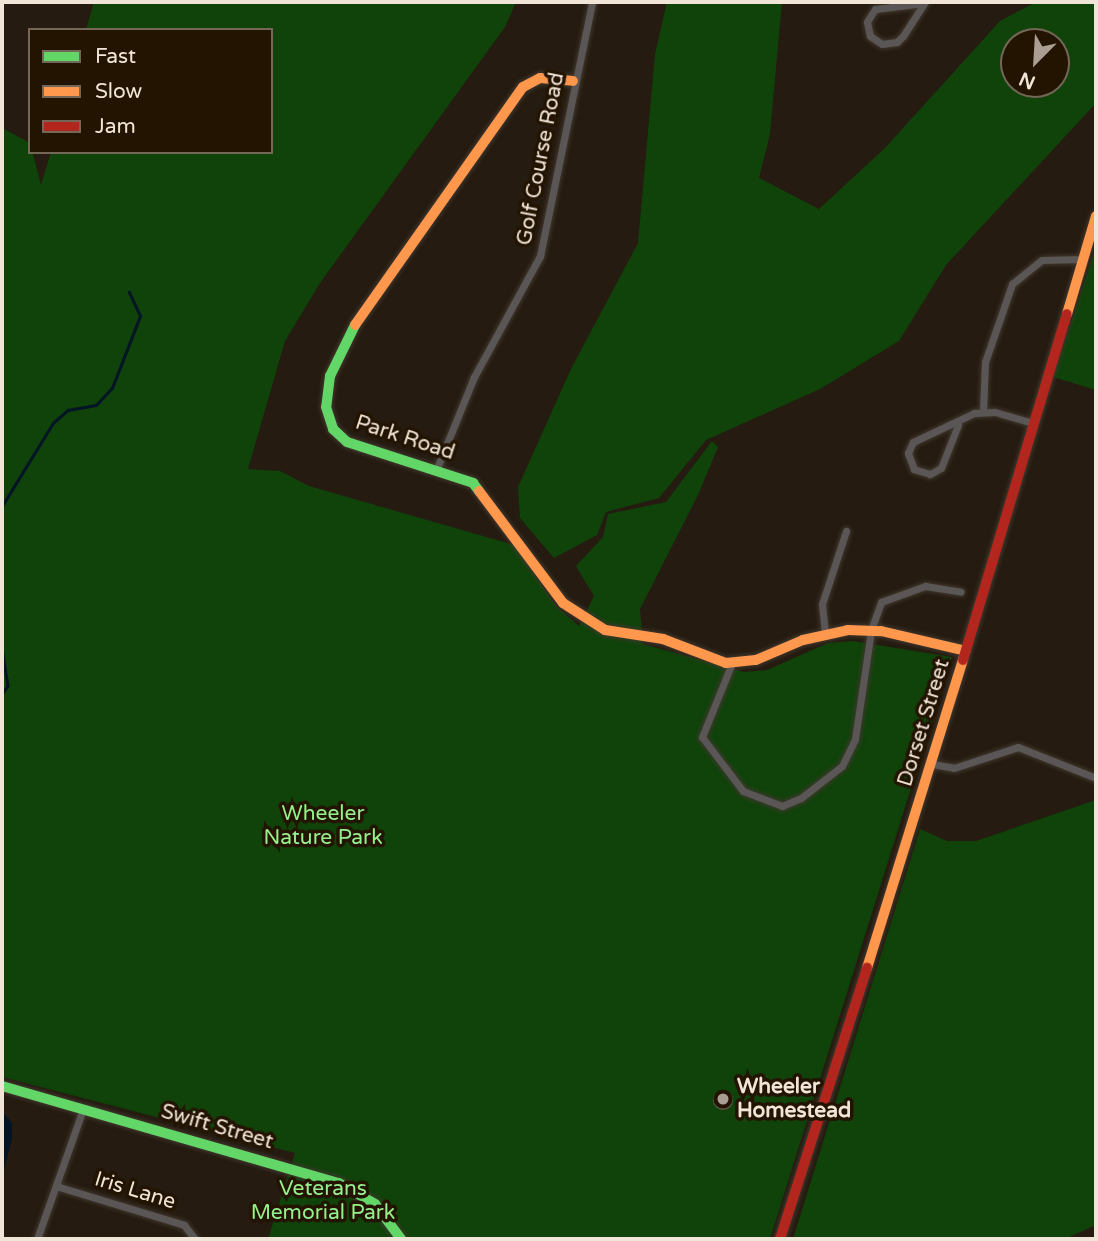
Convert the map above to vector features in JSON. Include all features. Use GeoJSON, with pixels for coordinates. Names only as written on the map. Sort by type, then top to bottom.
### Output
{"type":"FeatureCollection","features":[{"type":"Feature","properties":{"kind":"street","name":"Golf Course Road"},"geometry":{"type":"LineString","coordinates":[[437,468],[474,377],[540,256],[573,81],[592,2]]}},
{"type":"Feature","properties":{"kind":"street"},"geometry":{"type":"LineString","coordinates":[[924,3],[897,42],[882,44],[870,36],[867,22],[878,7],[924,3]]}},
{"type":"Feature","properties":{"kind":"street","name":"Park Road"},"geometry":{"type":"LineString","coordinates":[[573,81],[540,78],[523,87],[358,319],[333,366],[327,415],[341,438],[466,479],[488,497],[557,596],[580,617],[605,630],[663,639],[703,658],[732,663],[756,660],[825,633],[870,630],[966,651]]}},
{"type":"Feature","properties":{"kind":"street","name":"Dorset Street"},"geometry":{"type":"LineString","coordinates":[[780,1239],[932,764],[1096,216]]}},
{"type":"Feature","properties":{"kind":"street"},"geometry":{"type":"LineString","coordinates":[[983,411],[983,372],[1012,284],[1042,260],[1083,259]]}},
{"type":"Feature","properties":{"kind":"street"},"geometry":{"type":"LineString","coordinates":[[958,425],[941,468],[930,474],[914,469],[908,453],[913,442],[958,425],[983,411],[1033,422]]}},
{"type":"Feature","properties":{"kind":"street"},"geometry":{"type":"LineString","coordinates":[[825,633],[822,604],[846,531]]}},
{"type":"Feature","properties":{"kind":"street"},"geometry":{"type":"LineString","coordinates":[[732,663],[702,737],[743,791],[782,806],[801,799],[842,766],[855,738],[870,630],[881,602],[897,593],[925,586],[961,592]]}},
{"type":"Feature","properties":{"kind":"street"},"geometry":{"type":"LineString","coordinates":[[932,764],[954,768],[1018,747],[1096,778]]}},
{"type":"Feature","properties":{"kind":"street","name":"Swift Street"},"geometry":{"type":"LineString","coordinates":[[2,1086],[339,1183],[375,1204],[401,1239]]}},
{"type":"Feature","properties":{"kind":"street"},"geometry":{"type":"LineString","coordinates":[[37,1239],[83,1109]]}},
{"type":"Feature","properties":{"kind":"street","name":"Iris Lane"},"geometry":{"type":"LineString","coordinates":[[56,1186],[184,1224],[195,1239]]}},
{"type":"Feature","properties":{"kind":"green space","name":"Wheeler Nature Park"},"geometry":{"type":"Polygon","coordinates":[[[94,2],[516,2],[505,27],[320,283],[285,341],[248,469],[280,471],[309,486],[514,545],[556,606],[579,626],[594,596],[576,566],[603,537],[608,514],[666,502],[712,441],[718,447],[698,495],[640,609],[643,644],[744,672],[767,670],[828,643],[853,641],[952,657],[770,1239],[268,1239],[295,1153],[2,1077],[2,128],[28,142],[28,154],[33,154],[41,185],[50,154],[273,154],[273,28],[87,28],[94,2]]]}},
{"type":"Feature","properties":{"kind":"green space"},"geometry":{"type":"Polygon","coordinates":[[[667,2],[782,2],[770,134],[759,178],[819,209],[885,148],[1000,21],[1036,2],[1096,2],[1096,103],[946,265],[899,341],[820,389],[706,440],[659,498],[606,512],[597,535],[554,558],[520,518],[518,487],[571,369],[638,243],[655,54],[667,2]]]}},
{"type":"Feature","properties":{"kind":"green space"},"geometry":{"type":"Polygon","coordinates":[[[1096,247],[1096,390],[1053,377],[1096,247]]]}},
{"type":"Feature","properties":{"kind":"green space"},"geometry":{"type":"Polygon","coordinates":[[[1096,800],[1096,1225],[1065,1239],[793,1239],[920,829],[947,841],[976,841],[1096,800]]]}},
{"type":"Feature","properties":{"kind":"water"},"geometry":{"type":"Polygon","coordinates":[[[2,1111],[12,1123],[12,1139],[2,1177],[2,1111]]]}},
{"type":"Feature","properties":{"kind":"building","name":"Wheeler Homestead"},"geometry":{"type":"Polygon","coordinates":[[[719,1090],[727,1090],[733,1100],[727,1110],[719,1110],[713,1104],[713,1096],[719,1090]]]}},
{"type":"Feature","properties":{"kind":"waterway"},"geometry":{"type":"LineString","coordinates":[[2,506],[53,423],[68,410],[96,405],[112,388],[140,316],[129,292]]}},
{"type":"Feature","properties":{"kind":"waterway"},"geometry":{"type":"LineString","coordinates":[[2,648],[8,686],[2,695]]}},
{"type":"Feature","properties":{"kind":"traffic: fast"},"geometry":{"type":"LineString","coordinates":[[355,325],[330,376],[326,407],[333,429],[347,442],[473,483],[479,491]]}},
{"type":"Feature","properties":{"kind":"traffic: fast"},"geometry":{"type":"LineString","coordinates":[[2,1086],[339,1183],[375,1204],[401,1239]]}},
{"type":"Feature","properties":{"kind":"traffic: slow"},"geometry":{"type":"LineString","coordinates":[[355,325],[523,87],[540,78],[573,81]]}},
{"type":"Feature","properties":{"kind":"traffic: slow"},"geometry":{"type":"LineString","coordinates":[[1067,314],[1096,216]]}},
{"type":"Feature","properties":{"kind":"traffic: slow"},"geometry":{"type":"LineString","coordinates":[[479,491],[563,603],[605,630],[663,639],[726,663],[756,660],[803,640],[848,630],[881,631],[966,651]]}},
{"type":"Feature","properties":{"kind":"traffic: slow"},"geometry":{"type":"LineString","coordinates":[[867,968],[963,660]]}},
{"type":"Feature","properties":{"kind":"traffic: jam"},"geometry":{"type":"LineString","coordinates":[[963,660],[1067,314]]}},
{"type":"Feature","properties":{"kind":"traffic: jam"},"geometry":{"type":"LineString","coordinates":[[780,1239],[867,968]]}},
{"type":"Feature","properties":{"kind":"place","name":"Wheeler Homestead"},"geometry":{"type":"Point","coordinates":[723,1099]}},
{"type":"Feature","properties":{"kind":"park label","name":"Veterans Memorial Park"},"geometry":{"type":"Point","coordinates":[323,1201]}}]}
